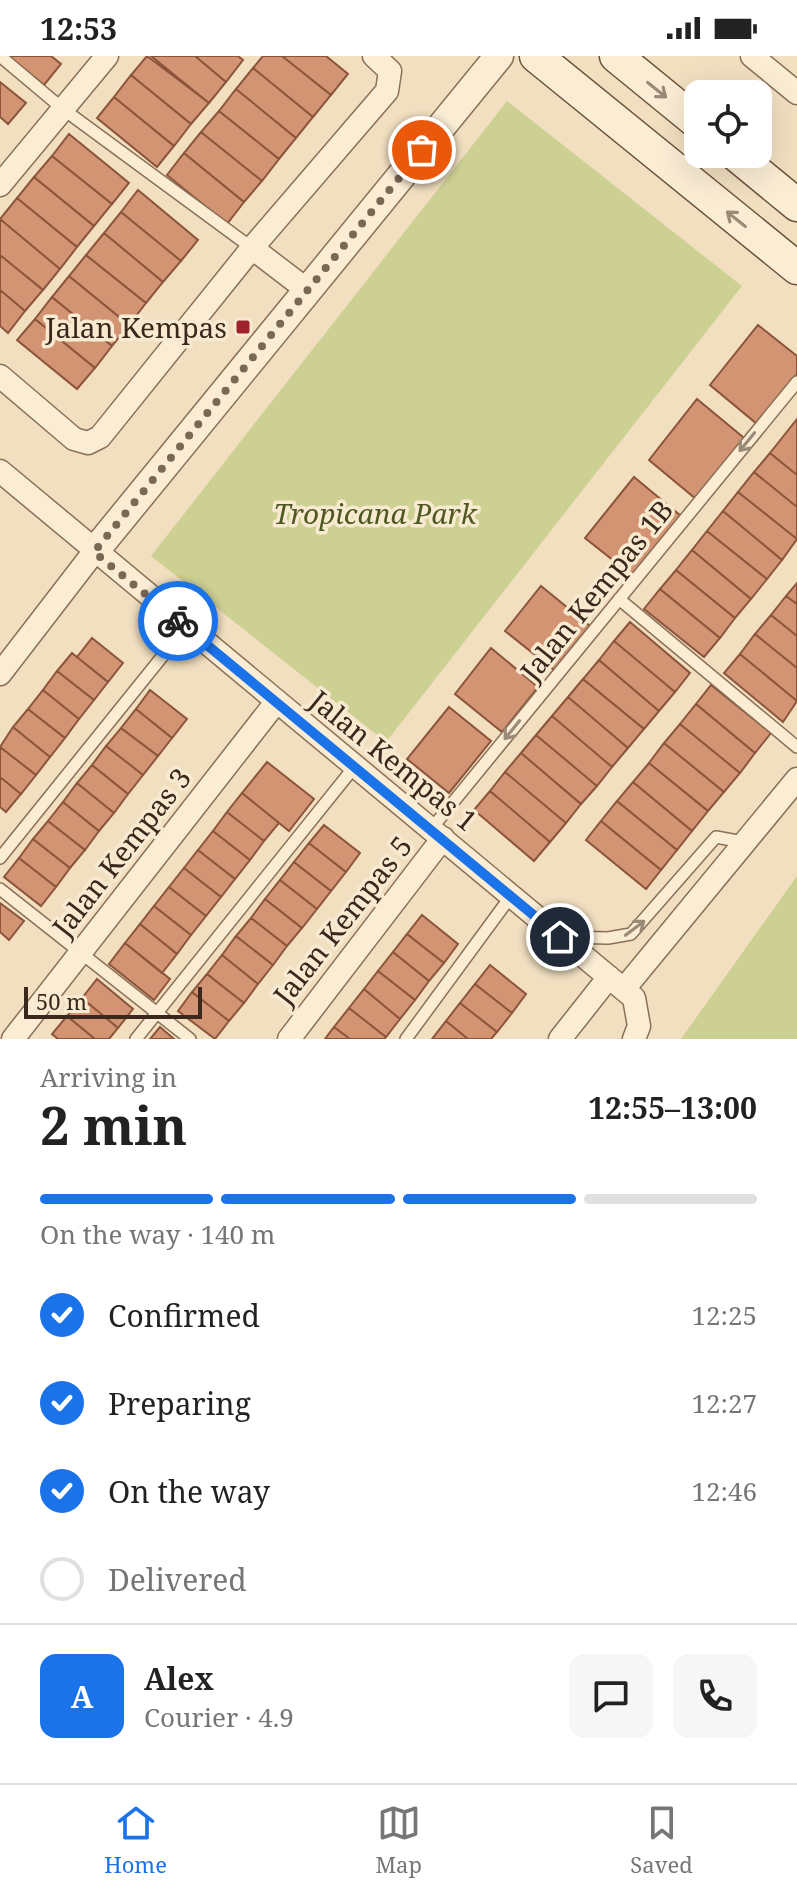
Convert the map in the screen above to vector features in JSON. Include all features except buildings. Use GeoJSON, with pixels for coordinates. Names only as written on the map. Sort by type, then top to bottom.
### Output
{"type":"FeatureCollection","features":[{"type":"Feature","properties":{"kind":"main road"},"geometry":{"type":"LineString","coordinates":[[536,56],[797,268]]}},
{"type":"Feature","properties":{"kind":"main road"},"geometry":{"type":"LineString","coordinates":[[616,56],[684,112]]}},
{"type":"Feature","properties":{"kind":"main road"},"geometry":{"type":"LineString","coordinates":[[752,168],[797,205]]}},
{"type":"Feature","properties":{"kind":"street"},"geometry":{"type":"LineString","coordinates":[[0,185],[107,56]]}},
{"type":"Feature","properties":{"kind":"street"},"geometry":{"type":"LineString","coordinates":[[0,376],[74,439],[94,441],[252,248],[387,91],[390,71],[374,56]]}},
{"type":"Feature","properties":{"kind":"street"},"geometry":{"type":"LineString","coordinates":[[0,674],[94,552],[499,56]]}},
{"type":"Feature","properties":{"kind":"street"},"geometry":{"type":"LineString","coordinates":[[752,56],[797,93]]}},
{"type":"Feature","properties":{"kind":"street"},"geometry":{"type":"LineString","coordinates":[[252,248],[307,290]]}},
{"type":"Feature","properties":{"kind":"street","name":"Jalan Kempas 1"},"geometry":{"type":"LineString","coordinates":[[0,471],[634,998],[636,1032]]}},
{"type":"Feature","properties":{"kind":"street","name":"Jalan Kempas 3"},"geometry":{"type":"LineString","coordinates":[[13,1039],[277,701]]}},
{"type":"Feature","properties":{"kind":"street"},"geometry":{"type":"LineString","coordinates":[[560,1039],[616,983],[797,779]]}},
{"type":"Feature","properties":{"kind":"street","name":"Jalan Kempas 5"},"geometry":{"type":"LineString","coordinates":[[289,1039],[438,833]]}},
{"type":"Feature","properties":{"kind":"lane"},"geometry":{"type":"LineString","coordinates":[[0,56],[63,109],[252,248]]}},
{"type":"Feature","properties":{"kind":"lane","name":"Jalan Kempas 1B"},"geometry":{"type":"LineString","coordinates":[[438,833],[619,599],[797,382]]}},
{"type":"Feature","properties":{"kind":"lane"},"geometry":{"type":"LineString","coordinates":[[619,599],[797,747]]}},
{"type":"Feature","properties":{"kind":"lane"},"geometry":{"type":"LineString","coordinates":[[0,858],[186,627]]}},
{"type":"Feature","properties":{"kind":"lane"},"geometry":{"type":"LineString","coordinates":[[136,1039],[355,766]]}},
{"type":"Feature","properties":{"kind":"lane"},"geometry":{"type":"LineString","coordinates":[[560,937],[608,938],[631,934],[716,837],[743,842]]}},
{"type":"Feature","properties":{"kind":"lane"},"geometry":{"type":"LineString","coordinates":[[0,889],[190,1039]]}},
{"type":"Feature","properties":{"kind":"lane"},"geometry":{"type":"LineString","coordinates":[[406,1039],[511,896]]}},
{"type":"Feature","properties":{"kind":"green space","name":"Tropicana Park"},"geometry":{"type":"Polygon","coordinates":[[[507,101],[742,286],[386,742],[151,556],[507,101]]]}},
{"type":"Feature","properties":{"kind":"green space"},"geometry":{"type":"Polygon","coordinates":[[[797,876],[797,1039],[681,1039],[797,876]]]}},
{"type":"Feature","properties":{"kind":"way so far"},"geometry":{"type":"LineString","coordinates":[[178,621],[94,552],[422,150]]}},
{"type":"Feature","properties":{"kind":"place","name":"Jalan Kempas"},"geometry":{"type":"Point","coordinates":[243,327]}},
{"type":"Feature","properties":{"kind":"route"},"geometry":{"type":"LineString","coordinates":[[178,621],[432,828],[560,937]]}}]}
